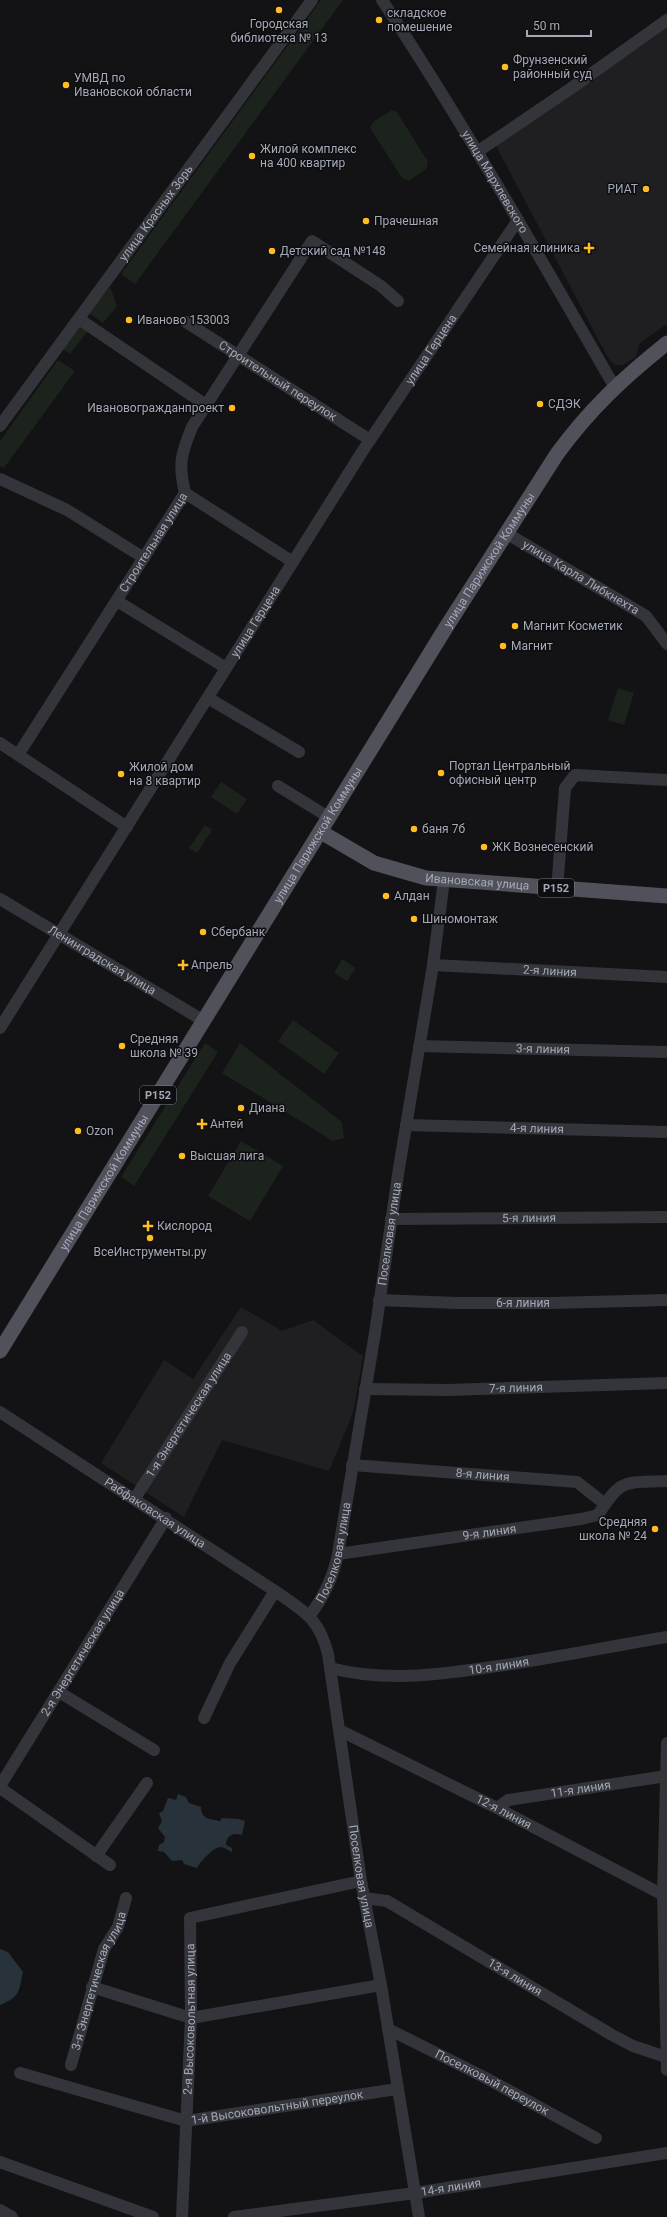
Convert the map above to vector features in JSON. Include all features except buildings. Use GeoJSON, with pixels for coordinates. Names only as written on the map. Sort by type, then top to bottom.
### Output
{"type":"FeatureCollection","features":[{"type":"Feature","properties":{"kind":"main road","name":"улица Парижской Коммуны"},"geometry":{"type":"LineString","coordinates":[[0,1351],[506,533],[568,439],[614,386],[667,343]]}},
{"type":"Feature","properties":{"kind":"main road","name":"Ивановская улица"},"geometry":{"type":"LineString","coordinates":[[321,832],[374,863],[415,875],[444,880],[667,896]]}},
{"type":"Feature","properties":{"kind":"street","name":"улица Красных Зорь"},"geometry":{"type":"LineString","coordinates":[[0,426],[312,0]]}},
{"type":"Feature","properties":{"kind":"street","name":"улица Мархлевского"},"geometry":{"type":"LineString","coordinates":[[382,0],[518,220],[614,386]]}},
{"type":"Feature","properties":{"kind":"street"},"geometry":{"type":"LineString","coordinates":[[477,152],[570,89],[667,20]]}},
{"type":"Feature","properties":{"kind":"street","name":"улица Герцена"},"geometry":{"type":"LineString","coordinates":[[0,1028],[370,440],[518,220]]}},
{"type":"Feature","properties":{"kind":"street","name":"Строительная улица"},"geometry":{"type":"LineString","coordinates":[[18,755],[185,493],[180,472],[182,451],[192,427],[312,241],[381,286],[398,301]]}},
{"type":"Feature","properties":{"kind":"street"},"geometry":{"type":"LineString","coordinates":[[79,319],[206,405]]}},
{"type":"Feature","properties":{"kind":"street","name":"Строительный переулок"},"geometry":{"type":"LineString","coordinates":[[186,322],[370,440]]}},
{"type":"Feature","properties":{"kind":"street"},"geometry":{"type":"LineString","coordinates":[[0,479],[67,510],[144,558]]}},
{"type":"Feature","properties":{"kind":"street"},"geometry":{"type":"LineString","coordinates":[[185,493],[293,562]]}},
{"type":"Feature","properties":{"kind":"street","name":"улица Карла Либкнехта"},"geometry":{"type":"LineString","coordinates":[[506,533],[646,616],[667,644]]}},
{"type":"Feature","properties":{"kind":"street"},"geometry":{"type":"LineString","coordinates":[[116,601],[226,668]]}},
{"type":"Feature","properties":{"kind":"street"},"geometry":{"type":"LineString","coordinates":[[208,698],[299,752]]}},
{"type":"Feature","properties":{"kind":"street"},"geometry":{"type":"LineString","coordinates":[[0,743],[127,826]]}},
{"type":"Feature","properties":{"kind":"street"},"geometry":{"type":"LineString","coordinates":[[557,888],[564,788],[575,775],[667,780]]}},
{"type":"Feature","properties":{"kind":"street"},"geometry":{"type":"LineString","coordinates":[[278,786],[330,818]]}},
{"type":"Feature","properties":{"kind":"street","name":"Поселковая улица"},"geometry":{"type":"LineString","coordinates":[[419,2217],[381,1985],[364,1898],[330,1668],[324,1639],[310,1615],[321,1600],[330,1582],[338,1554],[433,965],[444,880]]}},
{"type":"Feature","properties":{"kind":"street","name":"Ленинградская улица"},"geometry":{"type":"LineString","coordinates":[[0,899],[204,1021]]}},
{"type":"Feature","properties":{"kind":"street","name":"2-я линия"},"geometry":{"type":"LineString","coordinates":[[433,965],[667,977]]}},
{"type":"Feature","properties":{"kind":"street","name":"3-я линия"},"geometry":{"type":"LineString","coordinates":[[419,1046],[667,1052]]}},
{"type":"Feature","properties":{"kind":"street","name":"4-я линия"},"geometry":{"type":"LineString","coordinates":[[406,1125],[667,1132]]}},
{"type":"Feature","properties":{"kind":"street","name":"5-я линия"},"geometry":{"type":"LineString","coordinates":[[391,1219],[667,1217]]}},
{"type":"Feature","properties":{"kind":"street","name":"6-я линия"},"geometry":{"type":"LineString","coordinates":[[379,1300],[536,1303],[667,1300]]}},
{"type":"Feature","properties":{"kind":"street","name":"1-я Энергетическая улица"},"geometry":{"type":"LineString","coordinates":[[135,1498],[242,1332]]}},
{"type":"Feature","properties":{"kind":"street","name":"7-я линия"},"geometry":{"type":"LineString","coordinates":[[365,1389],[448,1390],[667,1383]]}},
{"type":"Feature","properties":{"kind":"street","name":"Рабфаковская улица"},"geometry":{"type":"LineString","coordinates":[[0,1412],[166,1518],[310,1615]]}},
{"type":"Feature","properties":{"kind":"street","name":"8-я линия"},"geometry":{"type":"LineString","coordinates":[[352,1465],[577,1482],[605,1504]]}},
{"type":"Feature","properties":{"kind":"street","name":"9-я линия"},"geometry":{"type":"LineString","coordinates":[[338,1554],[581,1519],[598,1515],[613,1492],[626,1483],[667,1481]]}},
{"type":"Feature","properties":{"kind":"street","name":"2-я Энергетическая улица"},"geometry":{"type":"LineString","coordinates":[[0,1787],[166,1518]]}},
{"type":"Feature","properties":{"kind":"street"},"geometry":{"type":"LineString","coordinates":[[204,1718],[230,1663],[275,1591]]}},
{"type":"Feature","properties":{"kind":"street","name":"10-я линия"},"geometry":{"type":"LineString","coordinates":[[330,1668],[357,1675],[387,1677],[471,1670],[667,1637]]}},
{"type":"Feature","properties":{"kind":"street"},"geometry":{"type":"LineString","coordinates":[[59,1692],[154,1750]]}},
{"type":"Feature","properties":{"kind":"street","name":"12-я линия"},"geometry":{"type":"LineString","coordinates":[[339,1730],[497,1808],[665,1896]]}},
{"type":"Feature","properties":{"kind":"street"},"geometry":{"type":"LineString","coordinates":[[666,2064],[665,1896],[667,1743]]}},
{"type":"Feature","properties":{"kind":"street","name":"11-я линия"},"geometry":{"type":"LineString","coordinates":[[497,1808],[508,1800],[667,1776]]}},
{"type":"Feature","properties":{"kind":"street"},"geometry":{"type":"LineString","coordinates":[[96,1856],[147,1783]]}},
{"type":"Feature","properties":{"kind":"street"},"geometry":{"type":"LineString","coordinates":[[0,1787],[110,1865]]}},
{"type":"Feature","properties":{"kind":"street","name":"2-я Высоковольтная улица"},"geometry":{"type":"LineString","coordinates":[[182,2217],[191,2018],[190,1918],[362,1881]]}},
{"type":"Feature","properties":{"kind":"street","name":"3-я Энергетическая улица"},"geometry":{"type":"LineString","coordinates":[[71,2065],[104,1948],[118,1927],[126,1898]]}},
{"type":"Feature","properties":{"kind":"street","name":"13-я линия"},"geometry":{"type":"LineString","coordinates":[[364,1898],[387,1901],[612,2035],[666,2064]]}},
{"type":"Feature","properties":{"kind":"street"},"geometry":{"type":"LineString","coordinates":[[92,1987],[191,2018],[381,1985]]}},
{"type":"Feature","properties":{"kind":"street","name":"Поселковый переулок"},"geometry":{"type":"LineString","coordinates":[[388,2029],[484,2077],[596,2138]]}},
{"type":"Feature","properties":{"kind":"street","name":"1-й Высоковольтный переулок"},"geometry":{"type":"LineString","coordinates":[[20,2073],[186,2121],[397,2089]]}},
{"type":"Feature","properties":{"kind":"street","name":"14-я линия"},"geometry":{"type":"LineString","coordinates":[[234,2217],[415,2193],[667,2153]]}},
{"type":"Feature","properties":{"kind":"street"},"geometry":{"type":"LineString","coordinates":[[0,2162],[153,2217]]}},
{"type":"Feature","properties":{"kind":"street"},"geometry":{"type":"LineString","coordinates":[[0,2210],[12,2217]]}},
{"type":"Feature","properties":{"kind":"shaded area"},"geometry":{"type":"Polygon","coordinates":[[[321,0],[343,0],[135,284],[121,274],[321,0]]]}},
{"type":"Feature","properties":{"kind":"shaded area"},"geometry":{"type":"Polygon","coordinates":[[[667,22],[667,324],[639,344],[636,357],[623,365],[615,365],[608,358],[493,140],[667,22]]]}},
{"type":"Feature","properties":{"kind":"shaded area"},"geometry":{"type":"Polygon","coordinates":[[[392,110],[397,112],[428,162],[426,169],[409,181],[402,178],[370,128],[373,122],[392,110]]]}},
{"type":"Feature","properties":{"kind":"shaded area"},"geometry":{"type":"Polygon","coordinates":[[[110,287],[117,306],[103,323],[89,313],[110,287]]]}},
{"type":"Feature","properties":{"kind":"shaded area"},"geometry":{"type":"Polygon","coordinates":[[[84,321],[91,327],[70,354],[63,349],[84,321]]]}},
{"type":"Feature","properties":{"kind":"shaded area"},"geometry":{"type":"Polygon","coordinates":[[[58,360],[75,371],[4,468],[0,466],[0,441],[58,360]]]}},
{"type":"Feature","properties":{"kind":"shaded area"},"geometry":{"type":"Polygon","coordinates":[[[618,688],[634,693],[624,725],[608,720],[618,688]]]}},
{"type":"Feature","properties":{"kind":"shaded area"},"geometry":{"type":"Polygon","coordinates":[[[221,782],[247,799],[237,814],[211,797],[221,782]]]}},
{"type":"Feature","properties":{"kind":"shaded area"},"geometry":{"type":"Polygon","coordinates":[[[205,825],[212,830],[197,853],[189,848],[205,825]]]}},
{"type":"Feature","properties":{"kind":"shaded area"},"geometry":{"type":"Polygon","coordinates":[[[342,959],[356,968],[347,981],[334,973],[342,959]]]}},
{"type":"Feature","properties":{"kind":"shaded area"},"geometry":{"type":"Polygon","coordinates":[[[293,1020],[339,1053],[324,1074],[278,1041],[293,1020]]]}},
{"type":"Feature","properties":{"kind":"shaded area"},"geometry":{"type":"Polygon","coordinates":[[[205,1043],[218,1052],[134,1186],[121,1177],[205,1043]]]}},
{"type":"Feature","properties":{"kind":"shaded area"},"geometry":{"type":"Polygon","coordinates":[[[240,1043],[342,1122],[344,1138],[333,1141],[222,1073],[240,1043]]]}},
{"type":"Feature","properties":{"kind":"shaded area"},"geometry":{"type":"Polygon","coordinates":[[[241,1141],[283,1166],[250,1221],[208,1196],[241,1141]]]}},
{"type":"Feature","properties":{"kind":"shaded area"},"geometry":{"type":"Polygon","coordinates":[[[241,1307],[282,1331],[313,1320],[363,1356],[353,1413],[329,1471],[222,1440],[184,1517],[101,1463],[164,1360],[193,1379],[241,1307]]]}},
{"type":"Feature","properties":{"kind":"shaded area"},"geometry":{"type":"Polygon","coordinates":[[[178,1794],[186,1797],[189,1803],[201,1807],[201,1811],[207,1818],[220,1821],[222,1818],[239,1819],[245,1821],[242,1835],[233,1834],[227,1839],[226,1845],[232,1848],[232,1852],[220,1847],[217,1848],[201,1862],[197,1868],[184,1864],[182,1860],[172,1861],[164,1852],[158,1851],[159,1845],[164,1842],[165,1837],[158,1828],[162,1821],[159,1813],[163,1811],[168,1798],[176,1800],[178,1794]]]}},
{"type":"Feature","properties":{"kind":"shaded area"},"geometry":{"type":"Polygon","coordinates":[[[0,1949],[8,1952],[23,1972],[18,1993],[7,2002],[0,2005],[0,1949]]]}},
{"type":"Feature","properties":{"kind":"place","name":"Городская библиотека № 13"},"geometry":{"type":"Point","coordinates":[279,10]}},
{"type":"Feature","properties":{"kind":"place","name":"складское помешение"},"geometry":{"type":"Point","coordinates":[379,20]}},
{"type":"Feature","properties":{"kind":"place","name":"Фрунзенский районный суд"},"geometry":{"type":"Point","coordinates":[505,67]}},
{"type":"Feature","properties":{"kind":"place","name":"УМВД по Ивановской области"},"geometry":{"type":"Point","coordinates":[66,85]}},
{"type":"Feature","properties":{"kind":"place","name":"Жилой комплекс на 400 квартир"},"geometry":{"type":"Point","coordinates":[252,156]}},
{"type":"Feature","properties":{"kind":"place","name":"РИАТ"},"geometry":{"type":"Point","coordinates":[646,189]}},
{"type":"Feature","properties":{"kind":"place","name":"Прачешная"},"geometry":{"type":"Point","coordinates":[366,221]}},
{"type":"Feature","properties":{"kind":"place","name":"Семейная клиника"},"geometry":{"type":"Point","coordinates":[589,248]}},
{"type":"Feature","properties":{"kind":"place","name":"Детский сад №148"},"geometry":{"type":"Point","coordinates":[272,251]}},
{"type":"Feature","properties":{"kind":"place","name":"Иваново 153003"},"geometry":{"type":"Point","coordinates":[129,320]}},
{"type":"Feature","properties":{"kind":"place","name":"СДЭК"},"geometry":{"type":"Point","coordinates":[540,404]}},
{"type":"Feature","properties":{"kind":"place","name":"Ивановогражданпроект"},"geometry":{"type":"Point","coordinates":[232,408]}},
{"type":"Feature","properties":{"kind":"place","name":"Магнит Косметик"},"geometry":{"type":"Point","coordinates":[515,626]}},
{"type":"Feature","properties":{"kind":"place","name":"Магнит"},"geometry":{"type":"Point","coordinates":[503,646]}},
{"type":"Feature","properties":{"kind":"place","name":"Портал Центральный офисный центр"},"geometry":{"type":"Point","coordinates":[441,773]}},
{"type":"Feature","properties":{"kind":"place","name":"Жилой дом на 8 квартир"},"geometry":{"type":"Point","coordinates":[121,774]}},
{"type":"Feature","properties":{"kind":"place","name":"баня 7б"},"geometry":{"type":"Point","coordinates":[414,829]}},
{"type":"Feature","properties":{"kind":"place","name":"ЖК Вознесенский"},"geometry":{"type":"Point","coordinates":[484,847]}},
{"type":"Feature","properties":{"kind":"place","name":"Алдан"},"geometry":{"type":"Point","coordinates":[386,896]}},
{"type":"Feature","properties":{"kind":"place","name":"Шиномонтаж"},"geometry":{"type":"Point","coordinates":[414,919]}},
{"type":"Feature","properties":{"kind":"place","name":"Сбербанк"},"geometry":{"type":"Point","coordinates":[203,932]}},
{"type":"Feature","properties":{"kind":"place","name":"Апрель"},"geometry":{"type":"Point","coordinates":[183,965]}},
{"type":"Feature","properties":{"kind":"place","name":"Средняя школа № 39"},"geometry":{"type":"Point","coordinates":[122,1046]}},
{"type":"Feature","properties":{"kind":"place","name":"Диана"},"geometry":{"type":"Point","coordinates":[241,1108]}},
{"type":"Feature","properties":{"kind":"place","name":"Антей"},"geometry":{"type":"Point","coordinates":[202,1124]}},
{"type":"Feature","properties":{"kind":"place","name":"Ozon"},"geometry":{"type":"Point","coordinates":[78,1131]}},
{"type":"Feature","properties":{"kind":"place","name":"Высшая лига"},"geometry":{"type":"Point","coordinates":[182,1156]}},
{"type":"Feature","properties":{"kind":"place","name":"Кислород"},"geometry":{"type":"Point","coordinates":[148,1226]}},
{"type":"Feature","properties":{"kind":"place","name":"ВсеИнструменты.ру"},"geometry":{"type":"Point","coordinates":[150,1238]}},
{"type":"Feature","properties":{"kind":"place","name":"Средняя школа № 24"},"geometry":{"type":"Point","coordinates":[655,1529]}}]}
